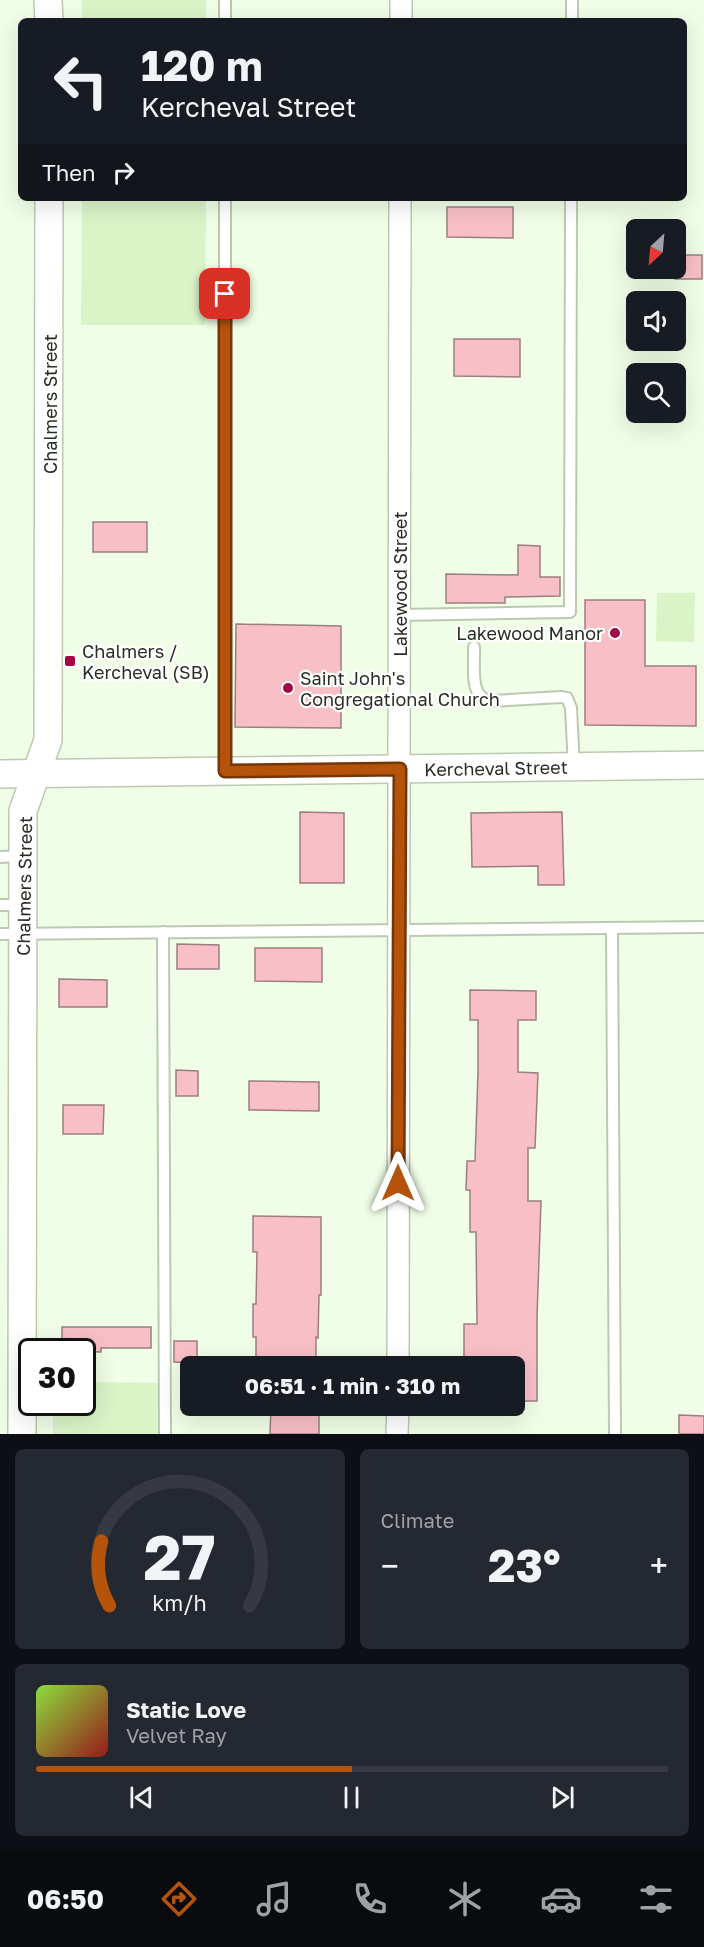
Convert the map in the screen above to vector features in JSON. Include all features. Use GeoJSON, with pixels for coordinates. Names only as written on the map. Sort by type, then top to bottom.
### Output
{"type":"FeatureCollection","features":[{"type":"Feature","properties":{"kind":"street"},"geometry":{"type":"LineString","coordinates":[[48,0],[49,18]]}},
{"type":"Feature","properties":{"kind":"street"},"geometry":{"type":"LineString","coordinates":[[401,0],[401,18]]}},
{"type":"Feature","properties":{"kind":"street","name":"Chalmers Street"},"geometry":{"type":"LineString","coordinates":[[22,1434],[12,856],[23,811],[48,740],[49,201]]}},
{"type":"Feature","properties":{"kind":"street","name":"Lakewood Street"},"geometry":{"type":"LineString","coordinates":[[398,1356],[400,201]]}},
{"type":"Feature","properties":{"kind":"street","name":"Kercheval Street"},"geometry":{"type":"LineString","coordinates":[[0,774],[704,765]]}},
{"type":"Feature","properties":{"kind":"street"},"geometry":{"type":"LineString","coordinates":[[397,1434],[398,1416]]}},
{"type":"Feature","properties":{"kind":"lane"},"geometry":{"type":"LineString","coordinates":[[225,0],[225,18]]}},
{"type":"Feature","properties":{"kind":"lane"},"geometry":{"type":"LineString","coordinates":[[572,0],[572,18]]}},
{"type":"Feature","properties":{"kind":"lane"},"geometry":{"type":"LineString","coordinates":[[225,201],[225,771]]}},
{"type":"Feature","properties":{"kind":"lane"},"geometry":{"type":"LineString","coordinates":[[400,615],[570,612],[571,201]]}},
{"type":"Feature","properties":{"kind":"lane"},"geometry":{"type":"LineString","coordinates":[[474,647],[475,689],[483,700],[492,702],[567,698],[571,708],[574,767]]}},
{"type":"Feature","properties":{"kind":"lane"},"geometry":{"type":"LineString","coordinates":[[12,934],[704,927]]}},
{"type":"Feature","properties":{"kind":"lane"},"geometry":{"type":"LineString","coordinates":[[612,928],[615,1434]]}},
{"type":"Feature","properties":{"kind":"lane"},"geometry":{"type":"LineString","coordinates":[[163,932],[165,1434]]}},
{"type":"Feature","properties":{"kind":"green space"},"geometry":{"type":"Polygon","coordinates":[[[82,0],[206,0],[206,18],[82,18],[82,0]]]}},
{"type":"Feature","properties":{"kind":"green space"},"geometry":{"type":"Polygon","coordinates":[[[82,201],[206,201],[205,325],[81,325],[82,201]]]}},
{"type":"Feature","properties":{"kind":"green space"},"geometry":{"type":"Polygon","coordinates":[[[657,593],[695,593],[694,642],[656,641],[657,593]]]}},
{"type":"Feature","properties":{"kind":"green space"},"geometry":{"type":"Polygon","coordinates":[[[96,1382],[167,1383],[166,1434],[53,1434],[53,1416],[96,1416],[96,1382]]]}},
{"type":"Feature","properties":{"kind":"building"},"geometry":{"type":"Polygon","coordinates":[[[447,207],[513,207],[513,238],[447,237],[447,207]]]}},
{"type":"Feature","properties":{"kind":"building"},"geometry":{"type":"Polygon","coordinates":[[[686,255],[702,255],[702,279],[686,279],[686,255]]]}},
{"type":"Feature","properties":{"kind":"building"},"geometry":{"type":"Polygon","coordinates":[[[454,339],[520,339],[520,377],[454,376],[454,339]]]}},
{"type":"Feature","properties":{"kind":"building"},"geometry":{"type":"Polygon","coordinates":[[[93,522],[147,522],[147,552],[93,552],[93,522]]]}},
{"type":"Feature","properties":{"kind":"building"},"geometry":{"type":"Polygon","coordinates":[[[518,545],[540,546],[540,577],[560,577],[560,596],[505,597],[505,603],[446,603],[446,574],[518,575],[518,545]]]}},
{"type":"Feature","properties":{"kind":"building","name":"Lakewood Manor"},"geometry":{"type":"Polygon","coordinates":[[[585,600],[645,600],[645,666],[696,666],[696,726],[585,725],[585,600]]]}},
{"type":"Feature","properties":{"kind":"building","name":"Saint John's Congregational Church"},"geometry":{"type":"Polygon","coordinates":[[[236,624],[341,626],[341,728],[235,727],[236,624]]]}},
{"type":"Feature","properties":{"kind":"building"},"geometry":{"type":"Polygon","coordinates":[[[300,812],[344,813],[344,883],[300,883],[300,812]]]}},
{"type":"Feature","properties":{"kind":"building"},"geometry":{"type":"Polygon","coordinates":[[[562,812],[564,885],[538,885],[538,866],[472,867],[471,813],[562,812]]]}},
{"type":"Feature","properties":{"kind":"building"},"geometry":{"type":"Polygon","coordinates":[[[177,944],[219,945],[219,969],[177,969],[177,944]]]}},
{"type":"Feature","properties":{"kind":"building"},"geometry":{"type":"Polygon","coordinates":[[[255,948],[322,948],[322,982],[255,981],[255,948]]]}},
{"type":"Feature","properties":{"kind":"building"},"geometry":{"type":"Polygon","coordinates":[[[59,979],[107,980],[107,1007],[59,1007],[59,979]]]}},
{"type":"Feature","properties":{"kind":"building"},"geometry":{"type":"Polygon","coordinates":[[[470,990],[536,991],[536,1020],[518,1020],[518,1072],[538,1073],[535,1148],[528,1148],[528,1201],[541,1201],[537,1401],[525,1401],[525,1356],[464,1356],[464,1324],[477,1324],[476,1232],[470,1232],[470,1190],[466,1190],[467,1161],[475,1161],[478,1020],[470,1020],[470,990]]]}},
{"type":"Feature","properties":{"kind":"building"},"geometry":{"type":"Polygon","coordinates":[[[176,1070],[198,1071],[198,1096],[176,1096],[176,1070]]]}},
{"type":"Feature","properties":{"kind":"building"},"geometry":{"type":"Polygon","coordinates":[[[249,1081],[319,1082],[319,1111],[249,1110],[249,1081]]]}},
{"type":"Feature","properties":{"kind":"building"},"geometry":{"type":"Polygon","coordinates":[[[63,1105],[104,1105],[103,1134],[63,1134],[63,1105]]]}},
{"type":"Feature","properties":{"kind":"building"},"geometry":{"type":"Polygon","coordinates":[[[253,1216],[321,1217],[321,1295],[319,1295],[316,1356],[256,1356],[256,1337],[253,1337],[253,1304],[256,1304],[257,1252],[253,1252],[253,1216]]]}},
{"type":"Feature","properties":{"kind":"building"},"geometry":{"type":"Polygon","coordinates":[[[62,1327],[151,1327],[151,1348],[101,1348],[101,1352],[96,1352],[96,1338],[62,1338],[62,1327]]]}},
{"type":"Feature","properties":{"kind":"building"},"geometry":{"type":"Polygon","coordinates":[[[174,1341],[197,1341],[197,1356],[180,1356],[180,1362],[174,1362],[174,1341]]]}},
{"type":"Feature","properties":{"kind":"building"},"geometry":{"type":"Polygon","coordinates":[[[679,1415],[704,1416],[704,1434],[679,1434],[679,1415]]]}},
{"type":"Feature","properties":{"kind":"building"},"geometry":{"type":"Polygon","coordinates":[[[271,1416],[319,1416],[319,1434],[270,1434],[271,1416]]]}},
{"type":"Feature","properties":{"kind":"place","name":"Lakewood Manor"},"geometry":{"type":"Point","coordinates":[615,633]}},
{"type":"Feature","properties":{"kind":"place","name":"Chalmers / Kercheval (SB)"},"geometry":{"type":"Point","coordinates":[70,661]}},
{"type":"Feature","properties":{"kind":"place","name":"Saint John's Congregational Church"},"geometry":{"type":"Point","coordinates":[288,688]}},
{"type":"Feature","properties":{"kind":"route"},"geometry":{"type":"LineString","coordinates":[[225,294],[225,771],[400,769],[398,1183]]}}]}
